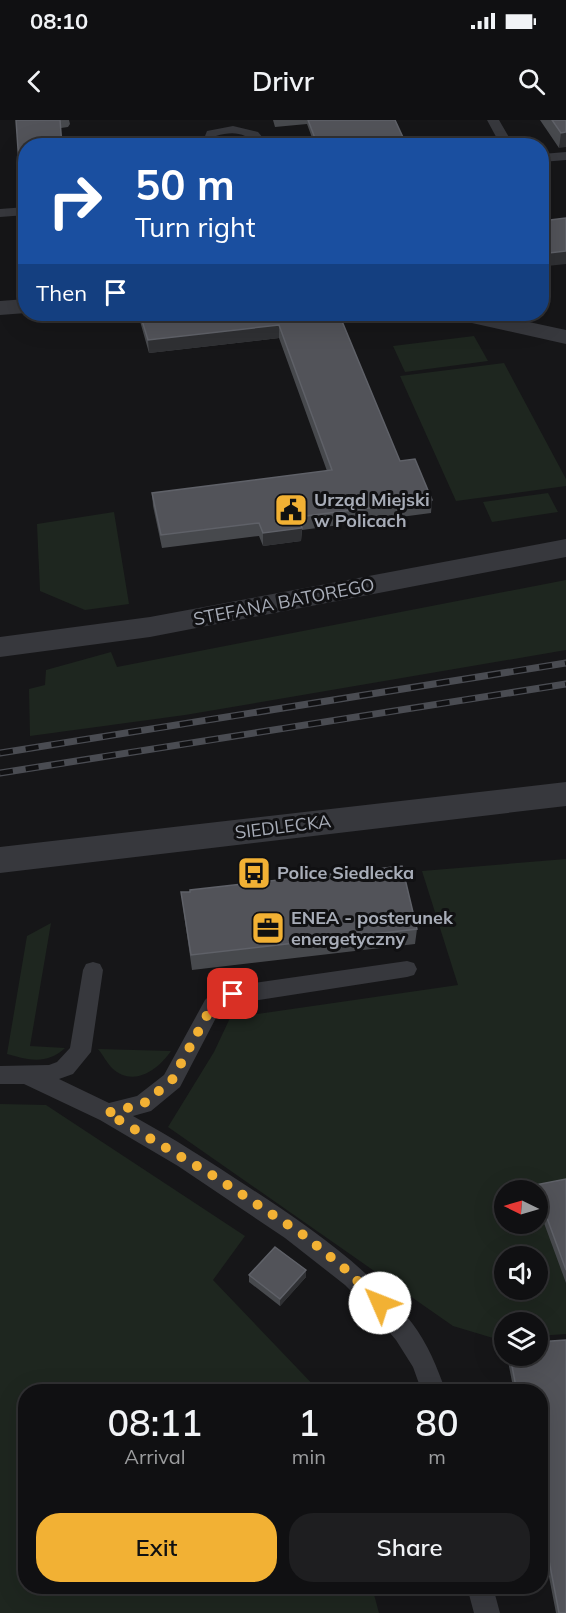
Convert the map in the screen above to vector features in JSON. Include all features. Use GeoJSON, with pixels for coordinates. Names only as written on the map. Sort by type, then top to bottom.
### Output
{"type":"FeatureCollection","features":[{"type":"Feature","properties":{"kind":"street"},"geometry":{"type":"LineString","coordinates":[[0,308],[18,307]]}},
{"type":"Feature","properties":{"kind":"street"},"geometry":{"type":"LineString","coordinates":[[494,321],[566,337]]}},
{"type":"Feature","properties":{"kind":"street","name":"STEFANA BATOREGO"},"geometry":{"type":"LineString","coordinates":[[0,647],[84,638],[150,627],[566,548]]}},
{"type":"Feature","properties":{"kind":"street","name":"SIEDLECKA"},"geometry":{"type":"LineString","coordinates":[[0,860],[566,794]]}},
{"type":"Feature","properties":{"kind":"lane"},"geometry":{"type":"LineString","coordinates":[[493,120],[503,138]]}},
{"type":"Feature","properties":{"kind":"lane"},"geometry":{"type":"LineString","coordinates":[[210,138],[211,134],[232,129],[250,132],[260,138]]}},
{"type":"Feature","properties":{"kind":"lane"},"geometry":{"type":"LineString","coordinates":[[549,157],[566,156]]}},
{"type":"Feature","properties":{"kind":"lane"},"geometry":{"type":"LineString","coordinates":[[0,213],[18,212]]}},
{"type":"Feature","properties":{"kind":"lane"},"geometry":{"type":"LineString","coordinates":[[107,1113],[143,1104],[172,1080],[204,1020],[219,999],[233,994],[407,969]]}},
{"type":"Feature","properties":{"kind":"lane"},"geometry":{"type":"LineString","coordinates":[[0,1075],[49,1074],[65,1068],[80,1052],[93,970]]}},
{"type":"Feature","properties":{"kind":"lane"},"geometry":{"type":"LineString","coordinates":[[26,1076],[58,1088],[107,1113],[217,1178],[305,1236],[344,1268],[380,1303],[412,1344],[430,1384]]}},
{"type":"Feature","properties":{"kind":"lane"},"geometry":{"type":"LineString","coordinates":[[482,1594],[487,1613]]}},
{"type":"Feature","properties":{"kind":"shaded area"},"geometry":{"type":"Polygon","coordinates":[[[474,336],[488,361],[405,372],[393,346],[474,336]]]}},
{"type":"Feature","properties":{"kind":"shaded area"},"geometry":{"type":"Polygon","coordinates":[[[504,363],[566,479],[566,486],[456,501],[400,376],[504,363]]]}},
{"type":"Feature","properties":{"kind":"shaded area"},"geometry":{"type":"Polygon","coordinates":[[[548,493],[558,512],[492,522],[483,502],[548,493]]]}},
{"type":"Feature","properties":{"kind":"shaded area"},"geometry":{"type":"Polygon","coordinates":[[[114,512],[129,604],[85,610],[40,591],[37,524],[114,512]]]}},
{"type":"Feature","properties":{"kind":"shaded area"},"geometry":{"type":"Polygon","coordinates":[[[566,580],[566,650],[185,715],[30,736],[29,689],[45,685],[46,670],[111,652],[117,667],[566,580]]]}},
{"type":"Feature","properties":{"kind":"shaded area"},"geometry":{"type":"Polygon","coordinates":[[[566,859],[566,1334],[548,1335],[548,1312],[494,1312],[494,1338],[453,1326],[168,1127],[214,1052],[230,1018],[458,985],[422,871],[566,859]]]}},
{"type":"Feature","properties":{"kind":"shaded area"},"geometry":{"type":"Polygon","coordinates":[[[51,923],[30,1046],[65,1048],[51,1057],[37,1060],[7,1054],[27,936],[51,923]]]}},
{"type":"Feature","properties":{"kind":"shaded area"},"geometry":{"type":"Polygon","coordinates":[[[98,1049],[171,1051],[152,1070],[136,1076],[128,1076],[112,1068],[98,1049]]]}},
{"type":"Feature","properties":{"kind":"shaded area"},"geometry":{"type":"Polygon","coordinates":[[[0,1104],[46,1105],[245,1236],[213,1280],[312,1384],[18,1384],[18,1594],[374,1594],[379,1613],[0,1613],[0,1104]]]}},
{"type":"Feature","properties":{"kind":"building"},"geometry":{"type":"Polygon","coordinates":[[[16,120],[60,120],[61,138],[18,138],[18,149],[16,120]]]}},
{"type":"Feature","properties":{"kind":"building"},"geometry":{"type":"Polygon","coordinates":[[[308,120],[395,120],[403,138],[315,138],[308,120]]]}},
{"type":"Feature","properties":{"kind":"building"},"geometry":{"type":"Polygon","coordinates":[[[552,120],[566,120],[566,132],[561,133],[552,120]]]}},
{"type":"Feature","properties":{"kind":"building"},"geometry":{"type":"Polygon","coordinates":[[[566,218],[566,251],[549,253],[549,220],[566,218]]]}},
{"type":"Feature","properties":{"kind":"building"},"geometry":{"type":"Polygon","coordinates":[[[142,321],[342,321],[400,461],[415,459],[432,500],[298,517],[302,528],[263,533],[259,523],[161,535],[152,493],[332,470],[279,325],[148,340],[142,321]]]}},
{"type":"Feature","properties":{"kind":"building"},"geometry":{"type":"Polygon","coordinates":[[[402,866],[417,929],[191,955],[181,892],[402,866]]]}},
{"type":"Feature","properties":{"kind":"building"},"geometry":{"type":"Polygon","coordinates":[[[566,1179],[566,1270],[548,1221],[548,1182],[566,1179]]]}},
{"type":"Feature","properties":{"kind":"building"},"geometry":{"type":"Polygon","coordinates":[[[275,1247],[306,1270],[280,1299],[249,1275],[275,1247]]]}},
{"type":"Feature","properties":{"kind":"building"},"geometry":{"type":"Polygon","coordinates":[[[566,1340],[566,1613],[559,1613],[548,1555],[548,1384],[515,1384],[512,1366],[548,1366],[548,1341],[566,1340]]]}},
{"type":"Feature","properties":{"kind":"railway"},"geometry":{"type":"LineString","coordinates":[[0,753],[566,663]]}},
{"type":"Feature","properties":{"kind":"railway"},"geometry":{"type":"LineString","coordinates":[[0,773],[566,684]]}},
{"type":"Feature","properties":{"kind":"place","name":"Urząd Miejski w Policach"},"geometry":{"type":"Point","coordinates":[291,510]}},
{"type":"Feature","properties":{"kind":"place","name":"Police Siedlecka"},"geometry":{"type":"Point","coordinates":[254,873]}},
{"type":"Feature","properties":{"kind":"place","name":"ENEA - posterunek energetyczny"},"geometry":{"type":"Point","coordinates":[268,928]}},
{"type":"Feature","properties":{"kind":"route"},"geometry":{"type":"LineString","coordinates":[[233,994],[219,999],[212,1006],[172,1080],[143,1104],[107,1113],[126,1122],[217,1178],[305,1236],[344,1268],[380,1303]]}}]}
